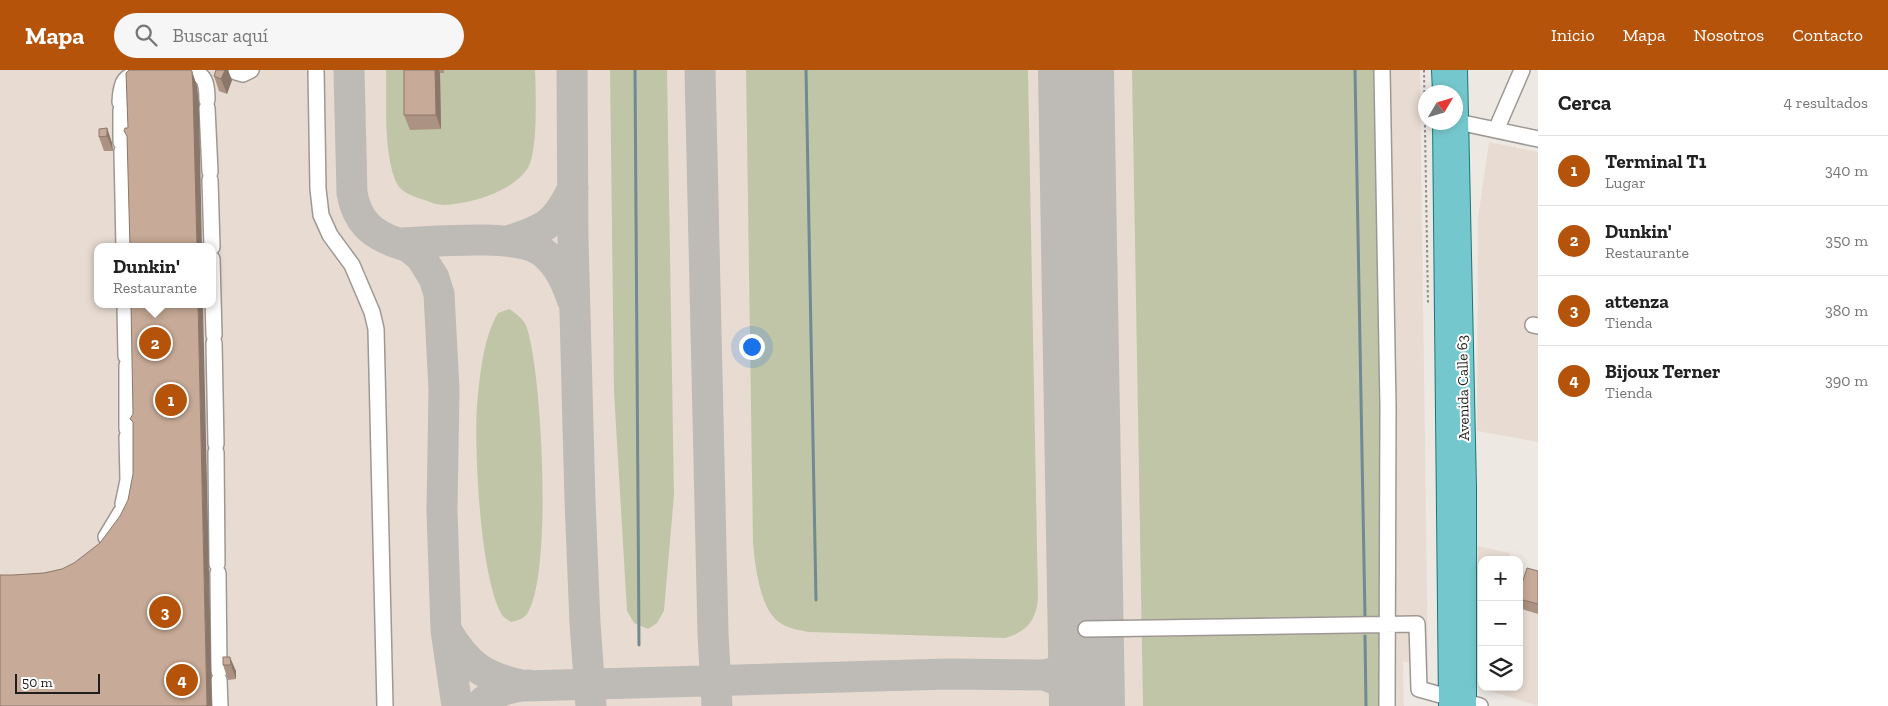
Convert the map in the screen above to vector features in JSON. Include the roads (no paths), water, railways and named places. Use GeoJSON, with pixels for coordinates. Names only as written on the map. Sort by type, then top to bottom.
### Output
{"type":"FeatureCollection","features":[{"type":"Feature","properties":{"kind":"main road"},"geometry":{"type":"LineString","coordinates":[[1442,70],[1442,85]]}},
{"type":"Feature","properties":{"kind":"main road","name":"Avenida Calle 63"},"geometry":{"type":"LineString","coordinates":[[1455,85],[1457,70]]}},
{"type":"Feature","properties":{"kind":"main road","name":"Avenida Calle 63"},"geometry":{"type":"LineString","coordinates":[[1450,130],[1462,704]]}},
{"type":"Feature","properties":{"kind":"street"},"geometry":{"type":"LineString","coordinates":[[316,70],[318,189],[321,215],[330,235],[357,275],[376,329],[384,706]]}},
{"type":"Feature","properties":{"kind":"street"},"geometry":{"type":"LineString","coordinates":[[1382,70],[1388,406],[1387,706]]}},
{"type":"Feature","properties":{"kind":"street"},"geometry":{"type":"LineString","coordinates":[[1496,130],[1522,70]]}},
{"type":"Feature","properties":{"kind":"street"},"geometry":{"type":"LineString","coordinates":[[124,243],[121,147],[123,82],[133,73],[165,72],[197,72],[206,74],[212,243]]}},
{"type":"Feature","properties":{"kind":"street"},"geometry":{"type":"LineString","coordinates":[[1463,124],[1538,139]]}},
{"type":"Feature","properties":{"kind":"street"},"geometry":{"type":"LineString","coordinates":[[96,549],[109,534],[122,508],[128,480],[129,366],[125,308]]}},
{"type":"Feature","properties":{"kind":"street"},"geometry":{"type":"LineString","coordinates":[[213,308],[214,339],[209,367],[216,448],[220,706]]}},
{"type":"Feature","properties":{"kind":"street"},"geometry":{"type":"LineString","coordinates":[[1086,629],[1417,624],[1419,689],[1462,704]]}},
{"type":"Feature","properties":{"kind":"waterway"},"geometry":{"type":"LineString","coordinates":[[635,70],[639,645]]}},
{"type":"Feature","properties":{"kind":"waterway"},"geometry":{"type":"LineString","coordinates":[[806,70],[816,600]]}},
{"type":"Feature","properties":{"kind":"waterway"},"geometry":{"type":"LineString","coordinates":[[1355,70],[1365,617]]}},
{"type":"Feature","properties":{"kind":"waterway"},"geometry":{"type":"LineString","coordinates":[[1365,636],[1366,706]]}},
{"type":"Feature","properties":{"kind":"place","name":"Dunkin'"},"geometry":{"type":"Point","coordinates":[155,343]}},
{"type":"Feature","properties":{"kind":"place","name":"Terminal T1"},"geometry":{"type":"Point","coordinates":[171,400]}},
{"type":"Feature","properties":{"kind":"place","name":"attenza"},"geometry":{"type":"Point","coordinates":[165,612]}},
{"type":"Feature","properties":{"kind":"place","name":"Bijoux Terner"},"geometry":{"type":"Point","coordinates":[182,680]}}]}
